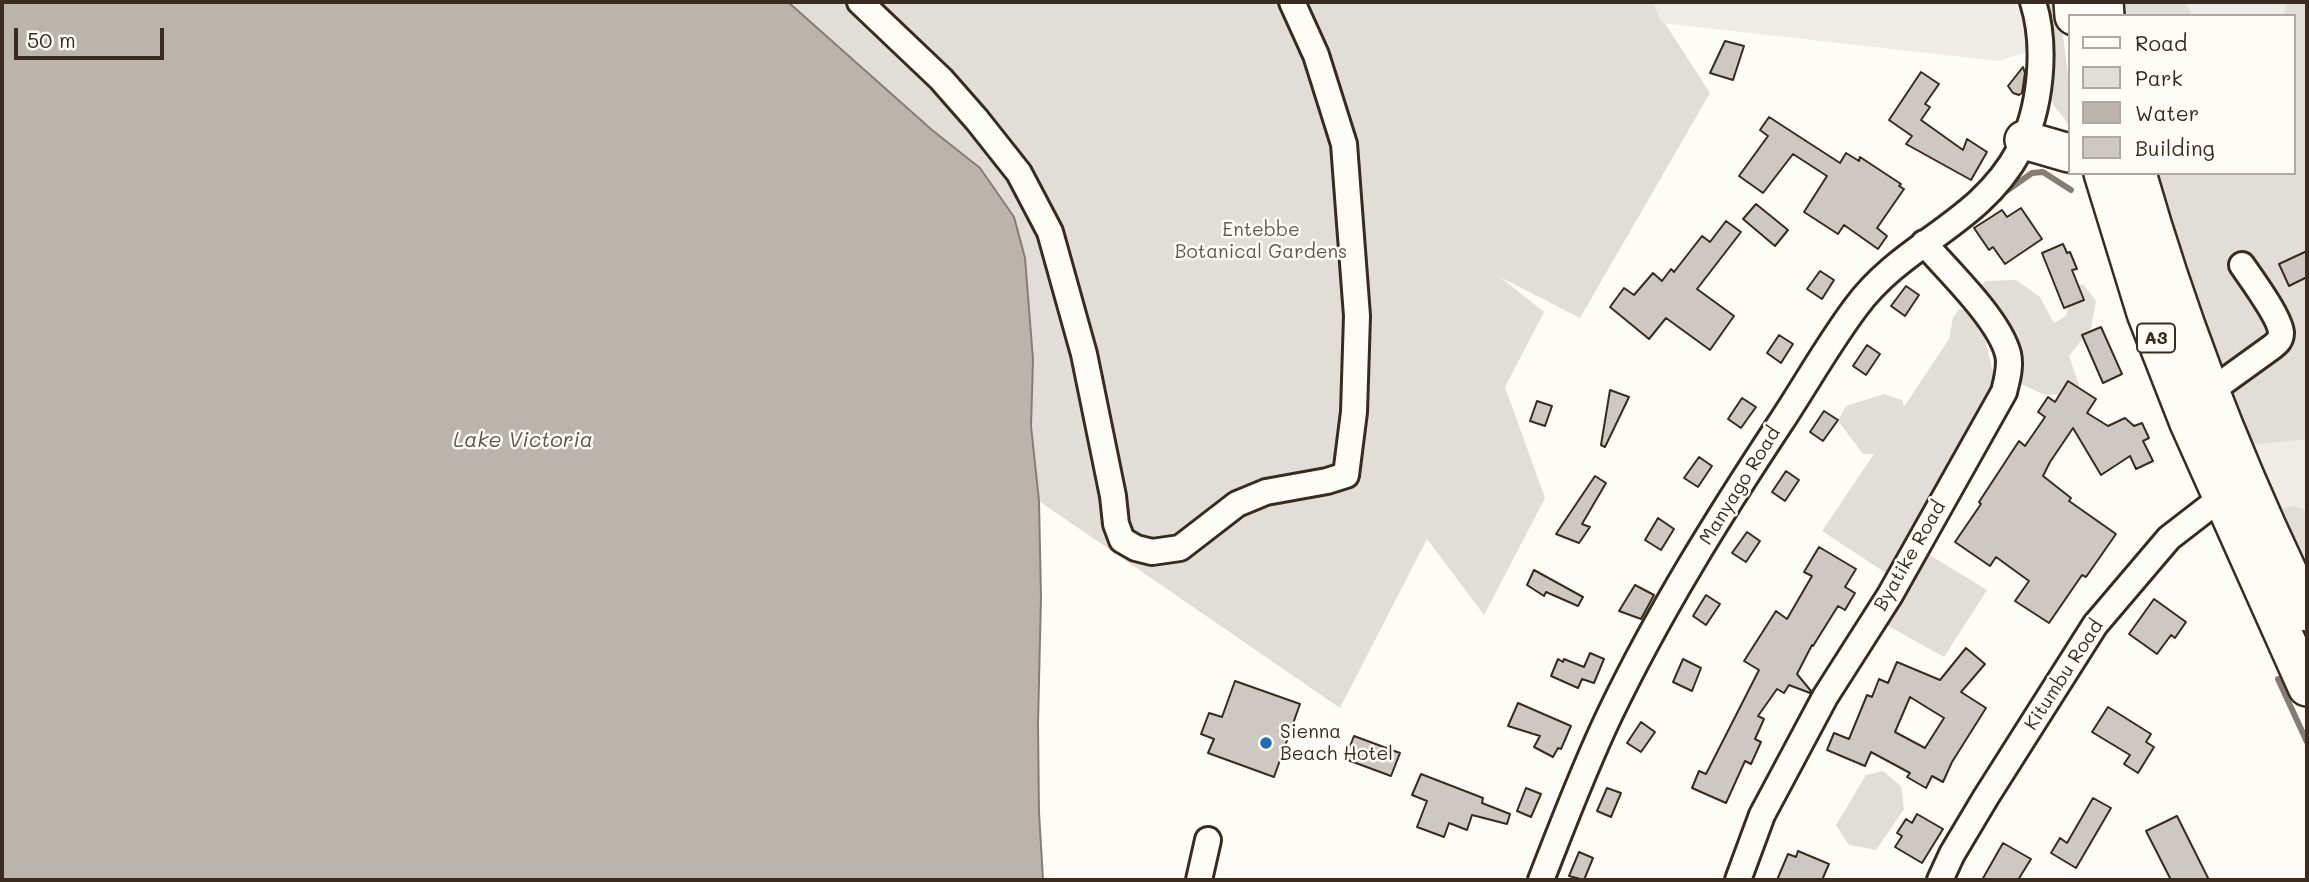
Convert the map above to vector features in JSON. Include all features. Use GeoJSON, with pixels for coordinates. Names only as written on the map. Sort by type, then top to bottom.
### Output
{"type":"FeatureCollection","features":[{"type":"Feature","properties":{"kind":"highway"},"geometry":{"type":"LineString","coordinates":[[2022,145],[2068,153]]}},
{"type":"Feature","properties":{"kind":"highway","name":"A3"},"geometry":{"type":"LineString","coordinates":[[2111,175],[2158,247],[2211,391],[2236,493]]}},
{"type":"Feature","properties":{"kind":"highway","name":"A3"},"geometry":{"type":"LineString","coordinates":[[2111,175],[2146,313],[2189,423],[2236,493]]}},
{"type":"Feature","properties":{"kind":"highway"},"geometry":{"type":"LineString","coordinates":[[2236,493],[2307,612]]}},
{"type":"Feature","properties":{"kind":"highway"},"geometry":{"type":"LineString","coordinates":[[2236,493],[2307,687]]}},
{"type":"Feature","properties":{"kind":"street"},"geometry":{"type":"LineString","coordinates":[[860,2],[941,79],[1019,173],[1050,232],[1084,354],[1113,496],[1116,524],[1122,540],[1136,548],[1152,552],[1180,548],[1237,504],[1266,492],[1328,481],[1346,475],[1354,412],[1357,316],[1344,144],[1316,55],[1292,2]]}},
{"type":"Feature","properties":{"kind":"street","name":"Manyago Road"},"geometry":{"type":"LineString","coordinates":[[1541,880],[1610,714],[1665,608],[1726,505],[1856,306],[1891,270],[1972,210],[1997,185],[2022,145],[2031,123],[2042,62],[2033,2]]}},
{"type":"Feature","properties":{"kind":"street","name":"Byatike Road"},"geometry":{"type":"LineString","coordinates":[[1738,880],[1762,815],[1812,721],[1889,595],[2004,392],[2008,354],[1997,330],[1924,243]]}},
{"type":"Feature","properties":{"kind":"street"},"geometry":{"type":"LineString","coordinates":[[2211,391],[2279,341],[2281,334],[2280,326],[2262,294],[2242,265]]}},
{"type":"Feature","properties":{"kind":"street","name":"Kitumbu Road"},"geometry":{"type":"LineString","coordinates":[[1940,880],[1952,854],[1986,797],[2095,625],[2169,538],[2236,493]]}},
{"type":"Feature","properties":{"kind":"street"},"geometry":{"type":"LineString","coordinates":[[1199,880],[1208,840]]}},
{"type":"Feature","properties":{"kind":"shaded area"},"geometry":{"type":"Polygon","coordinates":[[[1653,2],[2020,2],[2027,52],[1998,61],[1662,23],[1653,2]]]}},
{"type":"Feature","properties":{"kind":"shaded area"},"geometry":{"type":"Polygon","coordinates":[[[2107,2],[2286,2],[2284,14],[2108,14],[2107,2]]]}},
{"type":"Feature","properties":{"kind":"shaded area"},"geometry":{"type":"Polygon","coordinates":[[[2307,438],[2307,568],[2250,445],[2307,438]]]}},
{"type":"Feature","properties":{"kind":"green space","name":"Entebbe Botanical Gardens"},"geometry":{"type":"Polygon","coordinates":[[[788,2],[1653,2],[1662,23],[1664,22],[1710,93],[1580,318],[1500,277],[1544,312],[1505,387],[1545,498],[1484,615],[1427,539],[1340,708],[1039,501],[1031,426],[1033,360],[1025,258],[1014,217],[980,168],[932,130],[788,2]]]}},
{"type":"Feature","properties":{"kind":"green space"},"geometry":{"type":"Polygon","coordinates":[[[2045,2],[2059,2],[2068,76],[2068,125],[2051,100],[2054,55],[2045,2]]]}},
{"type":"Feature","properties":{"kind":"green space"},"geometry":{"type":"Polygon","coordinates":[[[2116,2],[2183,2],[2191,11],[2191,14],[2111,14],[2116,2]]]}},
{"type":"Feature","properties":{"kind":"green space"},"geometry":{"type":"Polygon","coordinates":[[[2286,2],[2307,2],[2307,439],[2250,445],[2184,272],[2156,175],[2295,175],[2295,14],[2284,14],[2286,2]]]}},
{"type":"Feature","properties":{"kind":"green space"},"geometry":{"type":"Polygon","coordinates":[[[2016,280],[2040,297],[2054,323],[2066,316],[2073,287],[2083,284],[2096,301],[2091,328],[2069,356],[2079,393],[2045,395],[2021,384],[2015,365],[1974,293],[1985,281],[2016,280]]]}},
{"type":"Feature","properties":{"kind":"green space"},"geometry":{"type":"Polygon","coordinates":[[[1959,309],[1975,313],[1987,337],[1985,340],[1997,388],[1892,577],[1822,531],[1874,454],[1863,454],[1838,421],[1846,406],[1884,394],[1902,400],[1904,407],[1949,339],[1953,318],[1959,309]]]}},
{"type":"Feature","properties":{"kind":"green space"},"geometry":{"type":"Polygon","coordinates":[[[2294,506],[2307,511],[2307,568],[2278,509],[2294,506]]]}},
{"type":"Feature","properties":{"kind":"green space"},"geometry":{"type":"Polygon","coordinates":[[[1923,551],[1987,590],[1944,657],[1883,623],[1923,551]]]}},
{"type":"Feature","properties":{"kind":"green space"},"geometry":{"type":"Polygon","coordinates":[[[1883,771],[1901,786],[1904,809],[1876,850],[1849,845],[1836,825],[1866,775],[1883,771]]]}},
{"type":"Feature","properties":{"kind":"water","name":"Lake Victoria"},"geometry":{"type":"Polygon","coordinates":[[[2,2],[788,2],[932,130],[980,168],[1014,217],[1025,258],[1033,360],[1031,426],[1039,501],[1041,597],[1038,724],[1043,880],[2,880],[2,2]]]}},
{"type":"Feature","properties":{"kind":"building"},"geometry":{"type":"Polygon","coordinates":[[[1725,41],[1744,46],[1733,80],[1710,73],[1725,41]]]}},
{"type":"Feature","properties":{"kind":"building"},"geometry":{"type":"Polygon","coordinates":[[[2023,67],[2025,73],[2022,93],[2019,95],[2013,93],[2008,86],[2023,67]]]}},
{"type":"Feature","properties":{"kind":"building"},"geometry":{"type":"Polygon","coordinates":[[[1921,72],[1939,84],[1925,104],[1930,107],[1921,120],[1963,150],[1967,139],[1987,152],[1971,180],[1906,144],[1912,136],[1889,120],[1921,72]]]}},
{"type":"Feature","properties":{"kind":"building"},"geometry":{"type":"Polygon","coordinates":[[[1769,117],[1840,163],[1846,153],[1859,161],[1860,157],[1901,184],[1899,186],[1904,189],[1877,228],[1887,236],[1878,249],[1844,225],[1838,234],[1804,212],[1827,176],[1793,154],[1763,193],[1739,176],[1768,136],[1760,130],[1769,117]]]}},
{"type":"Feature","properties":{"kind":"building"},"geometry":{"type":"Polygon","coordinates":[[[1756,204],[1788,230],[1775,246],[1743,219],[1756,204]]]}},
{"type":"Feature","properties":{"kind":"building"},"geometry":{"type":"Polygon","coordinates":[[[2021,208],[2042,239],[2005,264],[1993,247],[1989,250],[1974,228],[2002,210],[2007,217],[2021,208]]]}},
{"type":"Feature","properties":{"kind":"building"},"geometry":{"type":"Polygon","coordinates":[[[1726,221],[1741,232],[1697,289],[1734,316],[1710,350],[1666,318],[1649,339],[1610,307],[1624,288],[1634,295],[1653,273],[1662,281],[1671,269],[1674,272],[1702,236],[1710,242],[1726,221]]]}},
{"type":"Feature","properties":{"kind":"building"},"geometry":{"type":"Polygon","coordinates":[[[2063,244],[2067,253],[2070,252],[2077,269],[2072,270],[2084,300],[2064,308],[2042,253],[2063,244]]]}},
{"type":"Feature","properties":{"kind":"building"},"geometry":{"type":"Polygon","coordinates":[[[2307,251],[2307,277],[2289,286],[2279,264],[2307,251]]]}},
{"type":"Feature","properties":{"kind":"building"},"geometry":{"type":"Polygon","coordinates":[[[1820,271],[1834,280],[1822,299],[1807,289],[1820,271]]]}},
{"type":"Feature","properties":{"kind":"building"},"geometry":{"type":"Polygon","coordinates":[[[1906,286],[1919,295],[1905,316],[1891,306],[1906,286]]]}},
{"type":"Feature","properties":{"kind":"building"},"geometry":{"type":"Polygon","coordinates":[[[2101,327],[2122,374],[2103,383],[2082,335],[2101,327]]]}},
{"type":"Feature","properties":{"kind":"building"},"geometry":{"type":"Polygon","coordinates":[[[1779,335],[1793,344],[1781,363],[1767,353],[1779,335]]]}},
{"type":"Feature","properties":{"kind":"building"},"geometry":{"type":"Polygon","coordinates":[[[1867,345],[1880,354],[1866,375],[1853,366],[1867,345]]]}},
{"type":"Feature","properties":{"kind":"building"},"geometry":{"type":"Polygon","coordinates":[[[2068,381],[2096,399],[2087,413],[2108,426],[2125,418],[2134,426],[2142,423],[2149,438],[2143,441],[2153,461],[2136,469],[2130,456],[2101,475],[2073,428],[2050,462],[2043,476],[2071,498],[2069,501],[2116,534],[2086,577],[2082,575],[2049,623],[2015,601],[2029,581],[1996,557],[1990,566],[1955,542],[2019,441],[2025,446],[2045,417],[2038,412],[2048,397],[2055,402],[2068,381]]]}},
{"type":"Feature","properties":{"kind":"building"},"geometry":{"type":"Polygon","coordinates":[[[1610,390],[1629,397],[1605,447],[1601,445],[1610,390]]]}},
{"type":"Feature","properties":{"kind":"building"},"geometry":{"type":"Polygon","coordinates":[[[1742,398],[1756,407],[1741,428],[1728,419],[1742,398]]]}},
{"type":"Feature","properties":{"kind":"building"},"geometry":{"type":"Polygon","coordinates":[[[1537,401],[1552,406],[1545,426],[1530,421],[1537,401]]]}},
{"type":"Feature","properties":{"kind":"building"},"geometry":{"type":"Polygon","coordinates":[[[1824,411],[1838,420],[1823,441],[1810,432],[1824,411]]]}},
{"type":"Feature","properties":{"kind":"building"},"geometry":{"type":"Polygon","coordinates":[[[1699,457],[1712,466],[1698,487],[1684,478],[1699,457]]]}},
{"type":"Feature","properties":{"kind":"building"},"geometry":{"type":"Polygon","coordinates":[[[1786,471],[1799,480],[1785,501],[1772,492],[1786,471]]]}},
{"type":"Feature","properties":{"kind":"building"},"geometry":{"type":"Polygon","coordinates":[[[1595,476],[1606,483],[1582,524],[1590,527],[1579,543],[1556,534],[1595,476]]]}},
{"type":"Feature","properties":{"kind":"building"},"geometry":{"type":"Polygon","coordinates":[[[1658,518],[1674,529],[1661,550],[1645,540],[1658,518]]]}},
{"type":"Feature","properties":{"kind":"building"},"geometry":{"type":"Polygon","coordinates":[[[1747,532],[1760,541],[1746,562],[1732,553],[1747,532]]]}},
{"type":"Feature","properties":{"kind":"building"},"geometry":{"type":"Polygon","coordinates":[[[1819,547],[1856,569],[1845,587],[1855,593],[1845,610],[1838,606],[1812,645],[1797,674],[1810,693],[1789,685],[1784,693],[1777,689],[1758,716],[1764,719],[1755,739],[1761,742],[1751,764],[1745,761],[1726,803],[1692,788],[1699,771],[1706,774],[1759,670],[1744,661],[1776,611],[1787,619],[1812,576],[1804,572],[1819,547]]]}},
{"type":"Feature","properties":{"kind":"building"},"geometry":{"type":"Polygon","coordinates":[[[1534,570],[1583,597],[1578,606],[1546,592],[1544,596],[1527,585],[1534,570]]]}},
{"type":"Feature","properties":{"kind":"building"},"geometry":{"type":"Polygon","coordinates":[[[1635,585],[1654,595],[1641,619],[1619,611],[1635,585]]]}},
{"type":"Feature","properties":{"kind":"building"},"geometry":{"type":"Polygon","coordinates":[[[1706,595],[1720,604],[1706,625],[1693,616],[1706,595]]]}},
{"type":"Feature","properties":{"kind":"building"},"geometry":{"type":"Polygon","coordinates":[[[2154,599],[2186,622],[2175,638],[2171,635],[2157,654],[2129,634],[2154,599]]]}},
{"type":"Feature","properties":{"kind":"building"},"geometry":{"type":"Polygon","coordinates":[[[1966,648],[1985,664],[1961,692],[1986,708],[1952,762],[1943,782],[1932,776],[1926,788],[1907,777],[1910,773],[1871,752],[1865,766],[1827,750],[1834,733],[1849,739],[1867,695],[1872,697],[1879,679],[1888,683],[1897,662],[1940,680],[1966,648]],[[1910,697],[1895,732],[1925,748],[1944,718],[1910,697]]]}},
{"type":"Feature","properties":{"kind":"building"},"geometry":{"type":"Polygon","coordinates":[[[1590,653],[1604,659],[1594,683],[1582,679],[1578,688],[1551,676],[1558,659],[1584,667],[1590,653]]]}},
{"type":"Feature","properties":{"kind":"building"},"geometry":{"type":"Polygon","coordinates":[[[1683,659],[1701,668],[1692,691],[1673,682],[1683,659]]]}},
{"type":"Feature","properties":{"kind":"building"},"geometry":{"type":"Polygon","coordinates":[[[1235,681],[1300,704],[1274,777],[1208,753],[1214,739],[1201,734],[1209,713],[1222,717],[1235,681]]]}},
{"type":"Feature","properties":{"kind":"building"},"geometry":{"type":"Polygon","coordinates":[[[1518,703],[1571,726],[1561,749],[1558,748],[1553,757],[1534,747],[1540,736],[1508,726],[1518,703]]]}},
{"type":"Feature","properties":{"kind":"building"},"geometry":{"type":"Polygon","coordinates":[[[2108,707],[2151,734],[2146,742],[2154,747],[2138,773],[2124,764],[2130,755],[2092,732],[2108,707]]]}},
{"type":"Feature","properties":{"kind":"building"},"geometry":{"type":"Polygon","coordinates":[[[1641,722],[1655,732],[1641,752],[1627,743],[1641,722]]]}},
{"type":"Feature","properties":{"kind":"building"},"geometry":{"type":"Polygon","coordinates":[[[1354,736],[1400,753],[1391,776],[1345,759],[1354,736]]]}},
{"type":"Feature","properties":{"kind":"building"},"geometry":{"type":"Polygon","coordinates":[[[1421,774],[1483,798],[1482,803],[1510,814],[1507,824],[1472,815],[1467,830],[1449,823],[1444,837],[1417,827],[1427,801],[1412,795],[1421,774]]]}},
{"type":"Feature","properties":{"kind":"building"},"geometry":{"type":"Polygon","coordinates":[[[1526,788],[1541,794],[1531,817],[1517,811],[1526,788]]]}},
{"type":"Feature","properties":{"kind":"building"},"geometry":{"type":"Polygon","coordinates":[[[1607,788],[1621,793],[1611,817],[1597,811],[1607,788]]]}},
{"type":"Feature","properties":{"kind":"building"},"geometry":{"type":"Polygon","coordinates":[[[2093,798],[2111,808],[2076,868],[2051,853],[2060,838],[2067,843],[2093,798]]]}},
{"type":"Feature","properties":{"kind":"building"},"geometry":{"type":"Polygon","coordinates":[[[1917,814],[1943,829],[1922,863],[1895,847],[1902,836],[1897,833],[1906,819],[1912,823],[1917,814]]]}},
{"type":"Feature","properties":{"kind":"building"},"geometry":{"type":"Polygon","coordinates":[[[2177,816],[2209,880],[2171,880],[2146,831],[2177,816]]]}},
{"type":"Feature","properties":{"kind":"building"},"geometry":{"type":"Polygon","coordinates":[[[2003,843],[2031,859],[2018,880],[1982,880],[2003,843]]]}},
{"type":"Feature","properties":{"kind":"building"},"geometry":{"type":"Polygon","coordinates":[[[1798,851],[1829,864],[1822,880],[1777,880],[1788,854],[1796,857],[1798,851]]]}},
{"type":"Feature","properties":{"kind":"building"},"geometry":{"type":"Polygon","coordinates":[[[1579,852],[1593,858],[1584,880],[1569,876],[1579,852]]]}},
{"type":"Feature","properties":{"kind":"waterway"},"geometry":{"type":"LineString","coordinates":[[1998,197],[2032,173],[2043,172],[2071,190]]}},
{"type":"Feature","properties":{"kind":"waterway"},"geometry":{"type":"LineString","coordinates":[[2278,679],[2307,742]]}},
{"type":"Feature","properties":{"kind":"place","name":"Sienna Beach Hotel"},"geometry":{"type":"Point","coordinates":[1266,743]}}]}
